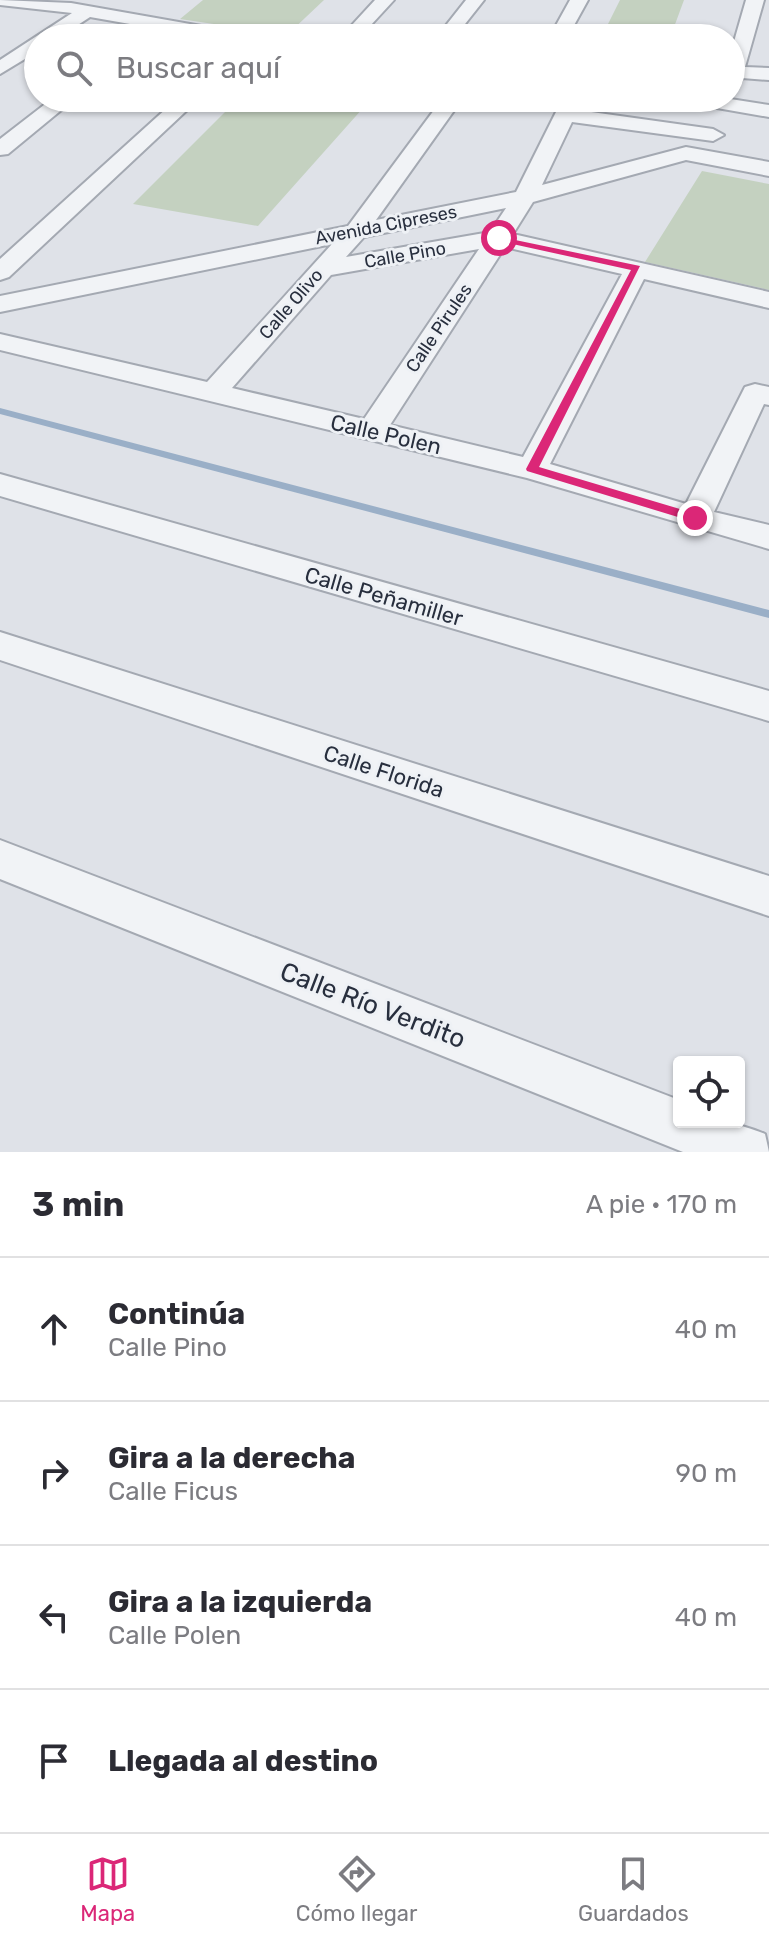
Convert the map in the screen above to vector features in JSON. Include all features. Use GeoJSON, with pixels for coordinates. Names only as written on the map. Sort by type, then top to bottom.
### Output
{"type":"FeatureCollection","features":[{"type":"Feature","properties":{"kind":"street"},"geometry":{"type":"LineString","coordinates":[[8,0],[80,6],[162,24]]}},
{"type":"Feature","properties":{"kind":"street"},"geometry":{"type":"LineString","coordinates":[[362,24],[385,0]]}},
{"type":"Feature","properties":{"kind":"street"},"geometry":{"type":"LineString","coordinates":[[456,24],[475,0]]}},
{"type":"Feature","properties":{"kind":"street"},"geometry":{"type":"LineString","coordinates":[[566,24],[579,0]]}},
{"type":"Feature","properties":{"kind":"street"},"geometry":{"type":"LineString","coordinates":[[745,34],[755,0]]}},
{"type":"Feature","properties":{"kind":"street"},"geometry":{"type":"LineString","coordinates":[[61,24],[80,6]]}},
{"type":"Feature","properties":{"kind":"street"},"geometry":{"type":"LineString","coordinates":[[0,68],[24,52]]}},
{"type":"Feature","properties":{"kind":"street"},"geometry":{"type":"LineString","coordinates":[[745,81],[769,74]]}},
{"type":"Feature","properties":{"kind":"street"},"geometry":{"type":"LineString","coordinates":[[745,96],[769,111]]}},
{"type":"Feature","properties":{"kind":"street"},"geometry":{"type":"LineString","coordinates":[[0,149],[48,112]]}},
{"type":"Feature","properties":{"kind":"street"},"geometry":{"type":"LineString","coordinates":[[0,272],[175,112]]}},
{"type":"Feature","properties":{"kind":"street","name":"Calle Olivo"},"geometry":{"type":"LineString","coordinates":[[213,393],[357,230],[443,112]]}},
{"type":"Feature","properties":{"kind":"street","name":"Calle Pirules"},"geometry":{"type":"LineString","coordinates":[[372,430],[525,197],[568,112]]}},
{"type":"Feature","properties":{"kind":"street"},"geometry":{"type":"LineString","coordinates":[[596,112],[713,135]]}},
{"type":"Feature","properties":{"kind":"street"},"geometry":{"type":"LineString","coordinates":[[686,153],[713,135],[721,112]]}},
{"type":"Feature","properties":{"kind":"street","name":"Avenida Cipreses"},"geometry":{"type":"LineString","coordinates":[[0,304],[525,197],[686,153],[769,169]]}},
{"type":"Feature","properties":{"kind":"street","name":"Calle Pino"},"geometry":{"type":"LineString","coordinates":[[321,269],[499,238],[769,300]]}},
{"type":"Feature","properties":{"kind":"street"},"geometry":{"type":"LineString","coordinates":[[532,469],[637,268]]}},
{"type":"Feature","properties":{"kind":"street","name":"Calle Polen"},"geometry":{"type":"LineString","coordinates":[[0,342],[532,469],[769,537]]}},
{"type":"Feature","properties":{"kind":"street"},"geometry":{"type":"LineString","coordinates":[[695,518],[755,393],[769,396]]}},
{"type":"Feature","properties":{"kind":"street","name":"Calle Peñamiller"},"geometry":{"type":"LineString","coordinates":[[0,485],[769,706]]}},
{"type":"Feature","properties":{"kind":"street","name":"Calle Florida"},"geometry":{"type":"LineString","coordinates":[[0,646],[769,896]]}},
{"type":"Feature","properties":{"kind":"street","name":"Calle Río Verdito"},"geometry":{"type":"LineString","coordinates":[[0,859],[747,1152]]}},
{"type":"Feature","properties":{"kind":"green space"},"geometry":{"type":"Polygon","coordinates":[[[203,0],[324,0],[299,24],[213,24],[180,19],[203,0]]]}},
{"type":"Feature","properties":{"kind":"green space"},"geometry":{"type":"Polygon","coordinates":[[[620,0],[684,0],[675,24],[608,24],[620,0]]]}},
{"type":"Feature","properties":{"kind":"green space"},"geometry":{"type":"Polygon","coordinates":[[[225,112],[360,112],[258,226],[133,204],[225,112]]]}},
{"type":"Feature","properties":{"kind":"green space"},"geometry":{"type":"Polygon","coordinates":[[[702,171],[769,184],[769,290],[645,262],[702,171]]]}},
{"type":"Feature","properties":{"kind":"waterway"},"geometry":{"type":"LineString","coordinates":[[0,411],[769,614]]}},
{"type":"Feature","properties":{"kind":"route"},"geometry":{"type":"LineString","coordinates":[[499,238],[637,268],[532,469],[695,518]]}}]}
